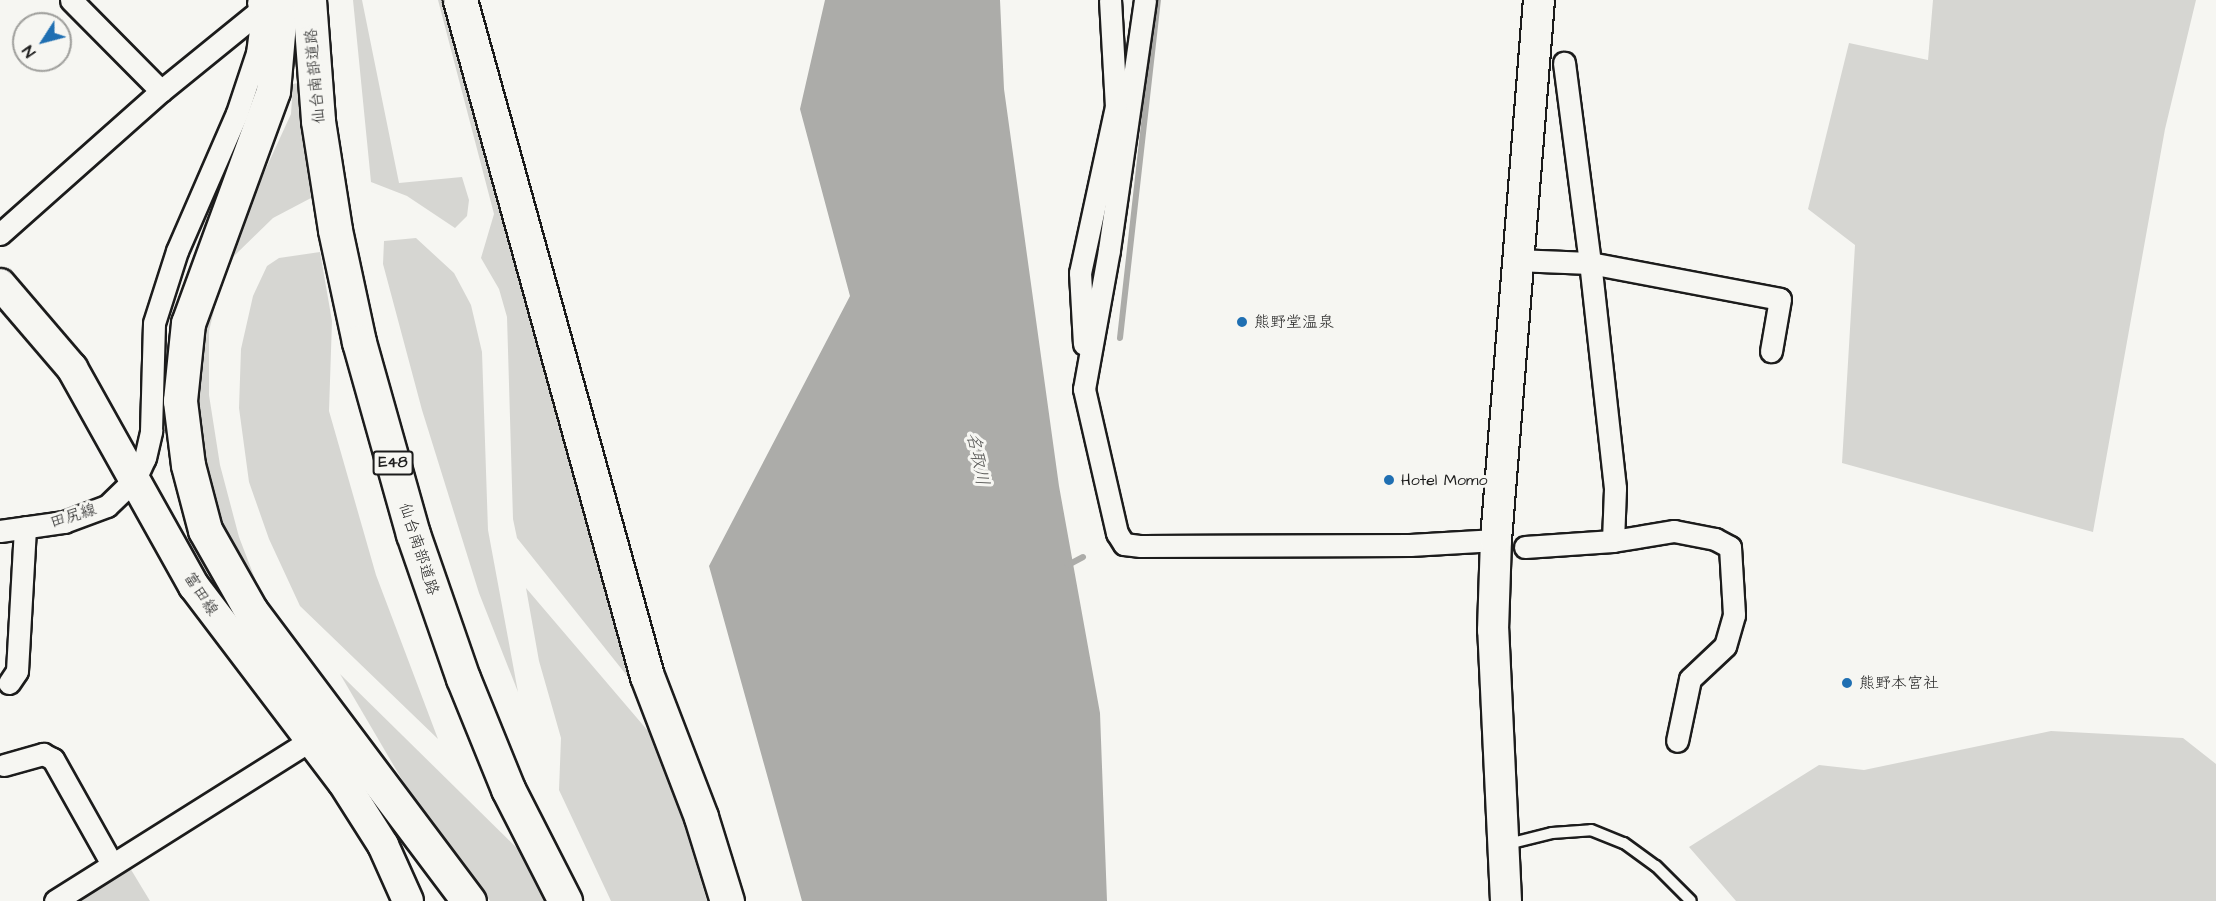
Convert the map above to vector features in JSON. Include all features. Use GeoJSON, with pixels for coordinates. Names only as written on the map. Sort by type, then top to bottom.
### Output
{"type":"FeatureCollection","features":[{"type":"Feature","properties":{"kind":"highway","name":"仙台南部道路"},"geometry":{"type":"LineString","coordinates":[[309,0],[318,121],[335,230],[358,342],[400,489],[463,678],[508,789],[565,901]]}},
{"type":"Feature","properties":{"kind":"highway"},"geometry":{"type":"LineString","coordinates":[[460,0],[647,676],[701,817],[727,901]]}},
{"type":"Feature","properties":{"kind":"highway"},"geometry":{"type":"LineString","coordinates":[[266,2],[273,91],[188,323],[180,401],[188,465],[205,530],[251,611],[469,901]]}},
{"type":"Feature","properties":{"kind":"street"},"geometry":{"type":"LineString","coordinates":[[71,0],[161,92]]}},
{"type":"Feature","properties":{"kind":"street"},"geometry":{"type":"LineString","coordinates":[[1086,381],[1080,273],[1116,107],[1110,0]]}},
{"type":"Feature","properties":{"kind":"street"},"geometry":{"type":"LineString","coordinates":[[1144,0],[1109,250],[1084,389],[1117,533],[1124,544],[1410,545],[1496,540]]}},
{"type":"Feature","properties":{"kind":"street"},"geometry":{"type":"LineString","coordinates":[[1506,901],[1493,630],[1496,540],[1515,260],[1539,0]]}},
{"type":"Feature","properties":{"kind":"street"},"geometry":{"type":"LineString","coordinates":[[0,234],[266,2]]}},
{"type":"Feature","properties":{"kind":"street"},"geometry":{"type":"LineString","coordinates":[[135,479],[145,458],[151,431],[154,323],[177,251],[237,113],[256,53],[266,2]]}},
{"type":"Feature","properties":{"kind":"street"},"geometry":{"type":"LineString","coordinates":[[1564,63],[1590,263],[1615,488],[1612,541]]}},
{"type":"Feature","properties":{"kind":"street"},"geometry":{"type":"LineString","coordinates":[[1515,260],[1590,263],[1780,299],[1772,351]]}},
{"type":"Feature","properties":{"kind":"street","name":"富田線"},"geometry":{"type":"LineString","coordinates":[[0,284],[72,368],[194,586],[311,740],[383,845],[408,901]]}},
{"type":"Feature","properties":{"kind":"street","name":"田尻線"},"geometry":{"type":"LineString","coordinates":[[0,531],[64,522],[107,506],[135,479]]}},
{"type":"Feature","properties":{"kind":"street"},"geometry":{"type":"LineString","coordinates":[[9,683],[17,671],[25,527]]}},
{"type":"Feature","properties":{"kind":"street"},"geometry":{"type":"LineString","coordinates":[[1525,547],[1612,541],[1674,531],[1715,539],[1730,547],[1734,615],[1725,646],[1690,679],[1677,741]]}},
{"type":"Feature","properties":{"kind":"street"},"geometry":{"type":"LineString","coordinates":[[55,901],[311,740]]}},
{"type":"Feature","properties":{"kind":"street"},"geometry":{"type":"LineString","coordinates":[[4,765],[43,754],[53,759],[112,864]]}},
{"type":"Feature","properties":{"kind":"lane"},"geometry":{"type":"LineString","coordinates":[[1504,845],[1552,833],[1592,830],[1624,843],[1656,866],[1691,901]]}},
{"type":"Feature","properties":{"kind":"shaded area"},"geometry":{"type":"Polygon","coordinates":[[[353,0],[362,0],[399,183],[462,177],[469,200],[467,216],[455,228],[407,196],[371,182],[353,0]]]}},
{"type":"Feature","properties":{"kind":"shaded area"},"geometry":{"type":"Polygon","coordinates":[[[438,0],[450,0],[636,687],[517,538],[513,519],[507,317],[499,289],[481,258],[494,214],[438,0]]]}},
{"type":"Feature","properties":{"kind":"shaded area"},"geometry":{"type":"Polygon","coordinates":[[[1933,0],[2196,0],[2165,129],[2093,532],[1842,463],[1855,245],[1808,209],[1849,43],[1928,60],[1933,0]]]}},
{"type":"Feature","properties":{"kind":"shaded area"},"geometry":{"type":"Polygon","coordinates":[[[298,83],[311,198],[273,218],[234,256],[219,290],[209,331],[209,395],[220,465],[239,537],[259,589],[224,534],[202,474],[193,379],[212,286],[291,114],[293,84],[298,83]]]}},
{"type":"Feature","properties":{"kind":"shaded area"},"geometry":{"type":"Polygon","coordinates":[[[416,238],[454,273],[471,305],[482,352],[488,530],[518,692],[479,593],[422,410],[383,264],[384,241],[416,238]]]}},
{"type":"Feature","properties":{"kind":"shaded area"},"geometry":{"type":"Polygon","coordinates":[[[320,252],[332,321],[329,411],[376,575],[438,739],[300,606],[269,539],[249,482],[239,408],[241,349],[253,296],[267,266],[279,258],[320,252]]]}},
{"type":"Feature","properties":{"kind":"shaded area"},"geometry":{"type":"Polygon","coordinates":[[[526,588],[660,745],[707,901],[611,901],[559,790],[561,738],[539,661],[526,588]]]}},
{"type":"Feature","properties":{"kind":"shaded area"},"geometry":{"type":"Polygon","coordinates":[[[340,674],[522,853],[547,901],[490,901],[411,795],[340,674]]]}},
{"type":"Feature","properties":{"kind":"shaded area"},"geometry":{"type":"Polygon","coordinates":[[[2051,731],[2183,738],[2216,764],[2216,901],[1736,901],[1689,847],[1819,765],[1864,770],[2051,731]]]}},
{"type":"Feature","properties":{"kind":"shaded area"},"geometry":{"type":"Polygon","coordinates":[[[127,863],[150,901],[75,901],[73,898],[127,863]]]}},
{"type":"Feature","properties":{"kind":"water","name":"名取川"},"geometry":{"type":"Polygon","coordinates":[[[825,0],[1000,0],[1004,89],[1059,486],[1100,713],[1107,901],[802,901],[709,566],[850,296],[800,109],[825,0]]]}},
{"type":"Feature","properties":{"kind":"waterway"},"geometry":{"type":"LineString","coordinates":[[1120,338],[1158,0]]}},
{"type":"Feature","properties":{"kind":"waterway"},"geometry":{"type":"LineString","coordinates":[[1068,565],[1083,557]]}},
{"type":"Feature","properties":{"kind":"place","name":"熊野堂温泉"},"geometry":{"type":"Point","coordinates":[1242,322]}},
{"type":"Feature","properties":{"kind":"place","name":"Hotel Momo"},"geometry":{"type":"Point","coordinates":[1389,480]}},
{"type":"Feature","properties":{"kind":"place","name":"熊野本宮社"},"geometry":{"type":"Point","coordinates":[1847,683]}}]}
